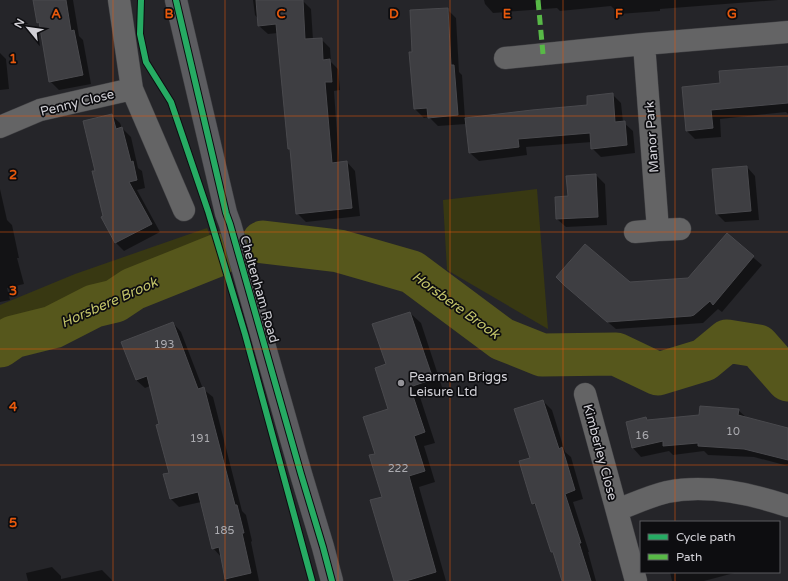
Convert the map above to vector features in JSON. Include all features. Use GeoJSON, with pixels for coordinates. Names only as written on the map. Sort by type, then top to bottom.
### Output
{"type":"FeatureCollection","features":[{"type":"Feature","properties":{"kind":"main road","name":"Cheltenham Road"},"geometry":{"type":"LineString","coordinates":[[176,0],[226,213],[332,581]]}},
{"type":"Feature","properties":{"kind":"street","name":"Penny Close"},"geometry":{"type":"LineString","coordinates":[[118,0],[132,89],[184,210]]}},
{"type":"Feature","properties":{"kind":"street"},"geometry":{"type":"LineString","coordinates":[[505,58],[644,44],[788,32]]}},
{"type":"Feature","properties":{"kind":"street","name":"Manor Park"},"geometry":{"type":"LineString","coordinates":[[644,44],[658,230]]}},
{"type":"Feature","properties":{"kind":"street","name":"Penny Close"},"geometry":{"type":"LineString","coordinates":[[0,127],[40,110],[132,89]]}},
{"type":"Feature","properties":{"kind":"street"},"geometry":{"type":"LineString","coordinates":[[635,232],[680,229]]}},
{"type":"Feature","properties":{"kind":"street","name":"Kimberley Close"},"geometry":{"type":"LineString","coordinates":[[585,394],[636,581]]}},
{"type":"Feature","properties":{"kind":"street","name":"Kimberley Close"},"geometry":{"type":"LineString","coordinates":[[617,510],[666,492],[702,488],[744,493],[788,506]]}},
{"type":"Feature","properties":{"kind":"shaded area"},"geometry":{"type":"Polygon","coordinates":[[[537,189],[548,329],[447,270],[443,200],[537,189]]]}},
{"type":"Feature","properties":{"kind":"shaded area"},"geometry":{"type":"Polygon","coordinates":[[[207,228],[218,255],[223,273],[0,365],[0,305],[75,274],[207,228]]]}},
{"type":"Feature","properties":{"kind":"building"},"geometry":{"type":"Polygon","coordinates":[[[33,0],[66,0],[71,31],[74,30],[83,75],[49,82],[39,22],[37,23],[33,0]]]}},
{"type":"Feature","properties":{"kind":"building"},"geometry":{"type":"Polygon","coordinates":[[[256,0],[303,0],[305,39],[322,38],[323,60],[330,59],[332,82],[325,82],[332,163],[347,161],[352,208],[296,214],[276,24],[258,26],[256,0]]]}},
{"type":"Feature","properties":{"kind":"building"},"geometry":{"type":"Polygon","coordinates":[[[448,8],[451,65],[454,65],[458,115],[428,118],[427,108],[414,109],[409,52],[412,52],[410,10],[448,8]]]}},
{"type":"Feature","properties":{"kind":"building"},"geometry":{"type":"Polygon","coordinates":[[[788,66],[788,103],[711,110],[713,128],[686,131],[682,87],[720,83],[719,71],[788,66]]]}},
{"type":"Feature","properties":{"kind":"building"},"geometry":{"type":"Polygon","coordinates":[[[613,93],[615,122],[625,121],[627,145],[591,149],[590,133],[518,139],[519,147],[469,153],[465,118],[587,105],[587,96],[613,93]]]}},
{"type":"Feature","properties":{"kind":"building"},"geometry":{"type":"Polygon","coordinates":[[[112,114],[116,129],[122,127],[131,162],[133,161],[137,180],[129,182],[152,224],[115,243],[101,217],[103,216],[92,171],[95,171],[83,121],[112,114]]]}},
{"type":"Feature","properties":{"kind":"building"},"geometry":{"type":"Polygon","coordinates":[[[747,166],[751,211],[716,214],[712,169],[747,166]]]}},
{"type":"Feature","properties":{"kind":"building"},"geometry":{"type":"Polygon","coordinates":[[[596,174],[598,217],[556,219],[555,197],[568,196],[566,176],[596,174]]]}},
{"type":"Feature","properties":{"kind":"building"},"geometry":{"type":"Polygon","coordinates":[[[727,233],[754,256],[713,305],[710,301],[691,316],[607,322],[556,277],[585,244],[630,282],[688,278],[727,233]]]}},
{"type":"Feature","properties":{"kind":"building"},"geometry":{"type":"Polygon","coordinates":[[[410,312],[433,379],[410,387],[425,432],[414,436],[425,471],[409,476],[436,572],[406,581],[394,581],[370,500],[382,497],[369,455],[375,454],[363,417],[388,409],[375,368],[386,364],[372,324],[410,312]]]}},
{"type":"Feature","properties":{"kind":"building"},"geometry":{"type":"Polygon","coordinates":[[[173,322],[198,389],[204,387],[235,505],[237,505],[244,533],[242,533],[251,573],[225,579],[219,547],[212,549],[198,492],[170,499],[163,474],[169,473],[156,425],[159,424],[147,376],[136,380],[121,342],[173,322]]]}},
{"type":"Feature","properties":{"kind":"building"},"geometry":{"type":"Polygon","coordinates":[[[543,400],[559,449],[562,447],[575,490],[565,494],[581,543],[579,543],[591,581],[562,581],[535,503],[532,504],[519,461],[530,458],[514,409],[543,400]]]}},
{"type":"Feature","properties":{"kind":"building"},"geometry":{"type":"Polygon","coordinates":[[[700,406],[739,409],[738,415],[788,428],[788,460],[744,449],[698,446],[698,443],[663,446],[663,441],[632,448],[626,422],[646,417],[647,420],[699,415],[700,406]]]}},
{"type":"Feature","properties":{"kind":"waterway","name":"Horsbere Brook"},"geometry":{"type":"LineString","coordinates":[[263,242],[339,251],[412,272],[502,339],[542,355],[616,354],[658,374],[704,360],[727,341],[758,346],[788,380]]}},
{"type":"Feature","properties":{"kind":"waterway","name":"Horsbere Brook"},"geometry":{"type":"LineString","coordinates":[[0,346],[13,337],[53,327],[94,306],[115,301],[133,289],[218,255]]}},
{"type":"Feature","properties":{"kind":"marked path"},"geometry":{"type":"LineString","coordinates":[[538,0],[543,54]]}},
{"type":"Feature","properties":{"kind":"cycle path"},"geometry":{"type":"LineString","coordinates":[[141,0],[140,34],[146,62],[171,102],[208,211],[245,334],[312,581]]}},
{"type":"Feature","properties":{"kind":"cycle path"},"geometry":{"type":"LineString","coordinates":[[176,0],[226,213],[332,581]]}},
{"type":"Feature","properties":{"kind":"place","name":"Pearman Briggs Leisure Ltd"},"geometry":{"type":"Point","coordinates":[401,383]}}]}
